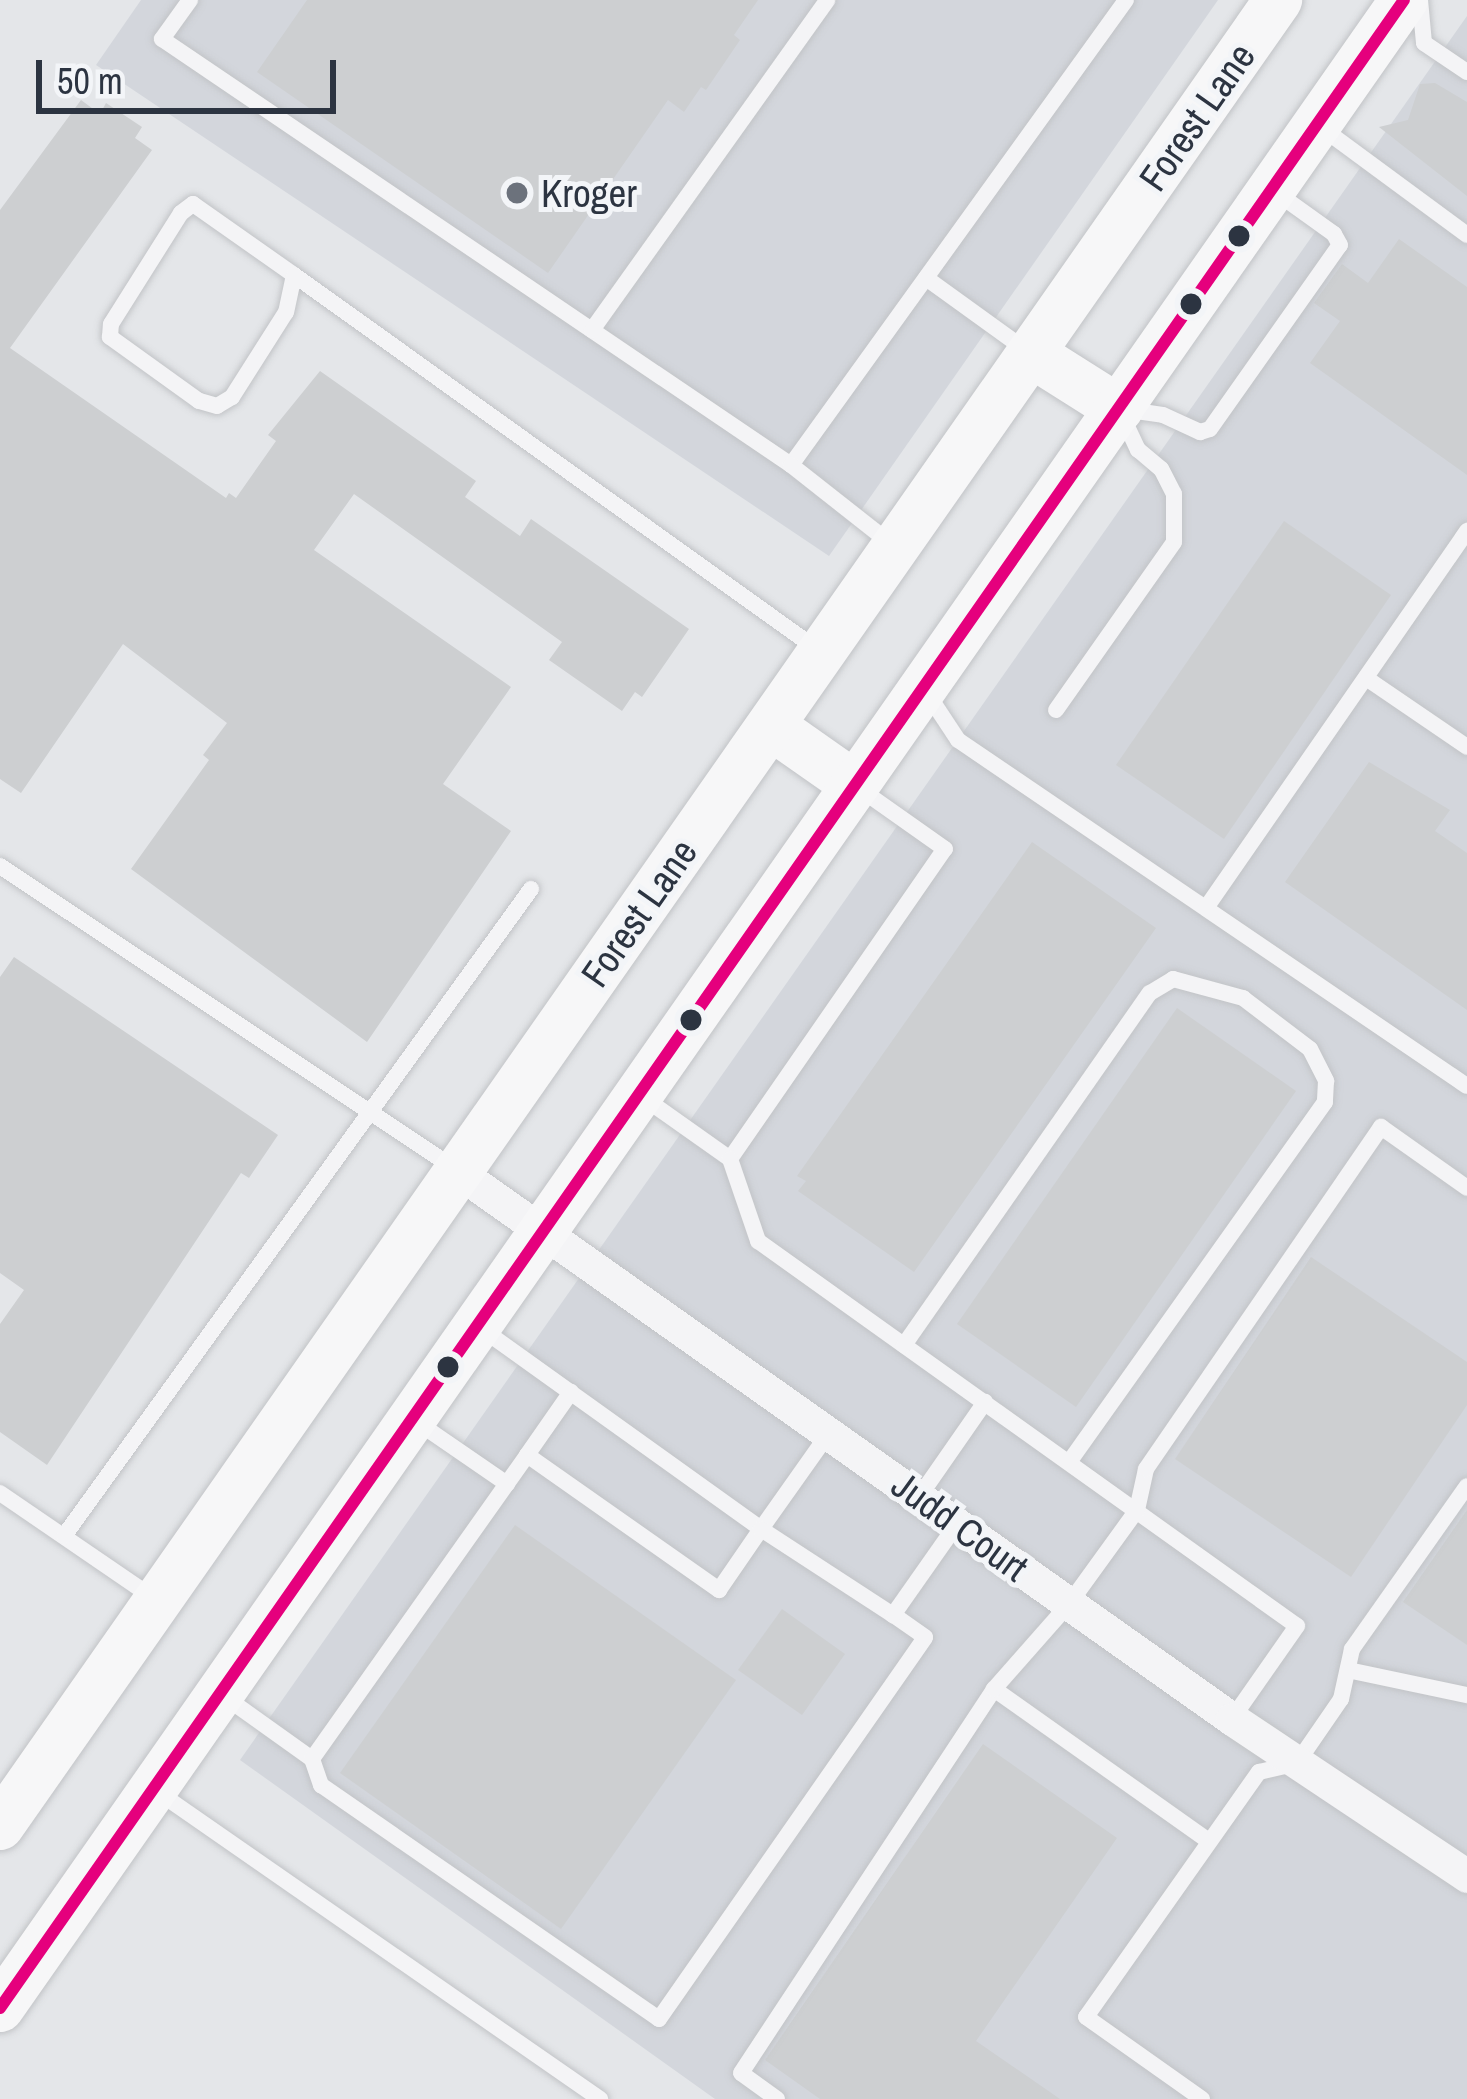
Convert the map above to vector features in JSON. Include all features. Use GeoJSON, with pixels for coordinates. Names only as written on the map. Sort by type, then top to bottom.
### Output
{"type":"FeatureCollection","features":[{"type":"Feature","properties":{"kind":"main road","name":"Forest Lane"},"geometry":{"type":"LineString","coordinates":[[0,1826],[1278,0]]}},
{"type":"Feature","properties":{"kind":"main road"},"geometry":{"type":"LineString","coordinates":[[4,1993],[154,1789],[1404,0]]}},
{"type":"Feature","properties":{"kind":"main road"},"geometry":{"type":"LineString","coordinates":[[1032,354],[1119,409]]}},
{"type":"Feature","properties":{"kind":"main road"},"geometry":{"type":"LineString","coordinates":[[771,726],[855,784]]}},
{"type":"Feature","properties":{"kind":"street","name":"Judd Court"},"geometry":{"type":"LineString","coordinates":[[458,1171],[1232,1719],[1467,1876]]}},
{"type":"Feature","properties":{"kind":"lane"},"geometry":{"type":"LineString","coordinates":[[190,0],[162,39],[791,465],[896,547]]}},
{"type":"Feature","properties":{"kind":"lane"},"geometry":{"type":"LineString","coordinates":[[592,330],[827,0]]}},
{"type":"Feature","properties":{"kind":"lane"},"geometry":{"type":"LineString","coordinates":[[791,465],[1126,0]]}},
{"type":"Feature","properties":{"kind":"lane"},"geometry":{"type":"LineString","coordinates":[[1420,0],[1424,43],[1467,72]]}},
{"type":"Feature","properties":{"kind":"lane"},"geometry":{"type":"LineString","coordinates":[[1317,124],[1467,236]]}},
{"type":"Feature","properties":{"kind":"lane"},"geometry":{"type":"LineString","coordinates":[[1119,409],[1163,415],[1200,432],[1210,429],[1340,245],[1334,234],[1271,189]]}},
{"type":"Feature","properties":{"kind":"lane"},"geometry":{"type":"LineString","coordinates":[[294,275],[286,312],[232,397],[218,406],[199,401],[110,337],[111,324],[157,250],[181,213],[193,204],[294,275],[822,653]]}},
{"type":"Feature","properties":{"kind":"lane"},"geometry":{"type":"LineString","coordinates":[[926,278],[1032,354]]}},
{"type":"Feature","properties":{"kind":"lane"},"geometry":{"type":"LineString","coordinates":[[1056,710],[1174,542],[1174,494],[1161,469],[1138,450],[1119,409]]}},
{"type":"Feature","properties":{"kind":"lane"},"geometry":{"type":"LineString","coordinates":[[1206,908],[1467,531]]}},
{"type":"Feature","properties":{"kind":"lane"},"geometry":{"type":"LineString","coordinates":[[1366,677],[1467,747]]}},
{"type":"Feature","properties":{"kind":"lane"},"geometry":{"type":"LineString","coordinates":[[923,687],[958,740],[1467,1086]]}},
{"type":"Feature","properties":{"kind":"lane"},"geometry":{"type":"LineString","coordinates":[[730,1159],[945,849],[855,784]]}},
{"type":"Feature","properties":{"kind":"lane"},"geometry":{"type":"LineString","coordinates":[[0,866],[458,1171]]}},
{"type":"Feature","properties":{"kind":"lane"},"geometry":{"type":"LineString","coordinates":[[64,1536],[531,889]]}},
{"type":"Feature","properties":{"kind":"lane"},"geometry":{"type":"LineString","coordinates":[[904,1345],[1150,993],[1173,979],[1243,998],[1310,1048],[1327,1081],[1324,1102],[1070,1461]]}},
{"type":"Feature","properties":{"kind":"lane"},"geometry":{"type":"LineString","coordinates":[[638,1093],[730,1159],[758,1241],[1297,1626],[1232,1719]]}},
{"type":"Feature","properties":{"kind":"lane"},"geometry":{"type":"LineString","coordinates":[[777,2099],[741,2073],[994,1689],[1069,1604],[1137,1510],[1146,1468],[1382,1127],[1467,1188]]}},
{"type":"Feature","properties":{"kind":"lane"},"geometry":{"type":"LineString","coordinates":[[220,1693],[313,1760],[321,1785],[659,2019],[925,1637],[761,1529],[477,1325]]}},
{"type":"Feature","properties":{"kind":"lane"},"geometry":{"type":"LineString","coordinates":[[313,1760],[571,1392]]}},
{"type":"Feature","properties":{"kind":"lane"},"geometry":{"type":"LineString","coordinates":[[919,1497],[985,1402]]}},
{"type":"Feature","properties":{"kind":"lane"},"geometry":{"type":"LineString","coordinates":[[412,1418],[507,1484]]}},
{"type":"Feature","properties":{"kind":"lane"},"geometry":{"type":"LineString","coordinates":[[527,1455],[719,1589],[830,1433]]}},
{"type":"Feature","properties":{"kind":"lane"},"geometry":{"type":"LineString","coordinates":[[1202,2099],[1086,2017],[1259,1772],[1297,1762],[1341,1699],[1352,1649],[1467,1486]]}},
{"type":"Feature","properties":{"kind":"lane"},"geometry":{"type":"LineString","coordinates":[[0,1492],[158,1600]]}},
{"type":"Feature","properties":{"kind":"lane"},"geometry":{"type":"LineString","coordinates":[[893,1615],[957,1524]]}},
{"type":"Feature","properties":{"kind":"lane"},"geometry":{"type":"LineString","coordinates":[[1348,1670],[1467,1695]]}},
{"type":"Feature","properties":{"kind":"lane"},"geometry":{"type":"LineString","coordinates":[[994,1689],[1210,1841]]}},
{"type":"Feature","properties":{"kind":"lane"},"geometry":{"type":"LineString","coordinates":[[154,1789],[600,2099]]}},
{"type":"Feature","properties":{"kind":"shaded area"},"geometry":{"type":"Polygon","coordinates":[[[141,0],[1218,0],[829,556],[96,65],[141,0]]]}},
{"type":"Feature","properties":{"kind":"shaded area"},"geometry":{"type":"Polygon","coordinates":[[[1467,16],[1467,2099],[715,2099],[240,1760],[1467,16]]]}},
{"type":"Feature","properties":{"kind":"building","name":"Kroger"},"geometry":{"type":"Polygon","coordinates":[[[307,0],[758,0],[734,35],[740,40],[706,90],[701,87],[684,112],[668,100],[548,273],[257,72],[307,0]]]}},
{"type":"Feature","properties":{"kind":"building"},"geometry":{"type":"Polygon","coordinates":[[[1435,83],[1467,102],[1467,196],[1379,127],[1408,120],[1420,84],[1435,83]]]}},
{"type":"Feature","properties":{"kind":"building"},"geometry":{"type":"Polygon","coordinates":[[[81,100],[100,114],[106,103],[142,127],[135,138],[152,150],[10,348],[226,498],[229,493],[236,498],[276,441],[268,435],[320,371],[476,481],[465,497],[520,536],[531,519],[689,629],[642,697],[635,692],[622,711],[549,660],[562,642],[354,494],[314,550],[511,687],[443,784],[511,831],[367,1042],[131,869],[209,760],[203,755],[227,723],[123,644],[21,793],[0,779],[0,210],[81,100]]]}},
{"type":"Feature","properties":{"kind":"building"},"geometry":{"type":"Polygon","coordinates":[[[1399,239],[1467,287],[1467,475],[1310,363],[1340,321],[1314,303],[1342,264],[1368,283],[1399,239]]]}},
{"type":"Feature","properties":{"kind":"building"},"geometry":{"type":"Polygon","coordinates":[[[1284,521],[1391,595],[1224,839],[1116,765],[1284,521]]]}},
{"type":"Feature","properties":{"kind":"building"},"geometry":{"type":"Polygon","coordinates":[[[1369,762],[1450,810],[1435,831],[1467,853],[1467,1010],[1285,882],[1369,762]]]}},
{"type":"Feature","properties":{"kind":"building"},"geometry":{"type":"Polygon","coordinates":[[[1032,842],[1156,928],[914,1272],[798,1191],[806,1181],[797,1176],[1032,842]]]}},
{"type":"Feature","properties":{"kind":"building"},"geometry":{"type":"Polygon","coordinates":[[[14,957],[278,1135],[249,1178],[241,1173],[47,1465],[0,1432],[0,1324],[24,1290],[0,1273],[0,977],[14,957]]]}},
{"type":"Feature","properties":{"kind":"building"},"geometry":{"type":"Polygon","coordinates":[[[1177,1008],[1296,1091],[1076,1407],[957,1324],[1177,1008]]]}},
{"type":"Feature","properties":{"kind":"building"},"geometry":{"type":"Polygon","coordinates":[[[1311,1257],[1467,1362],[1467,1405],[1351,1577],[1175,1459],[1311,1257]]]}},
{"type":"Feature","properties":{"kind":"building"},"geometry":{"type":"Polygon","coordinates":[[[1467,1510],[1467,1645],[1403,1602],[1467,1510]]]}},
{"type":"Feature","properties":{"kind":"building"},"geometry":{"type":"Polygon","coordinates":[[[515,1525],[736,1680],[561,1929],[340,1773],[515,1525]]]}},
{"type":"Feature","properties":{"kind":"building"},"geometry":{"type":"Polygon","coordinates":[[[782,1609],[845,1654],[802,1715],[738,1670],[782,1609]]]}},
{"type":"Feature","properties":{"kind":"building"},"geometry":{"type":"Polygon","coordinates":[[[983,1744],[1117,1838],[976,2041],[1060,2099],[820,2099],[765,2060],[983,1744]]]}},
{"type":"Feature","properties":{"kind":"transit line"},"geometry":{"type":"LineString","coordinates":[[0,2008],[1404,0]]}},
{"type":"Feature","properties":{"kind":"place","name":"Kroger"},"geometry":{"type":"Point","coordinates":[517,193]}}]}
